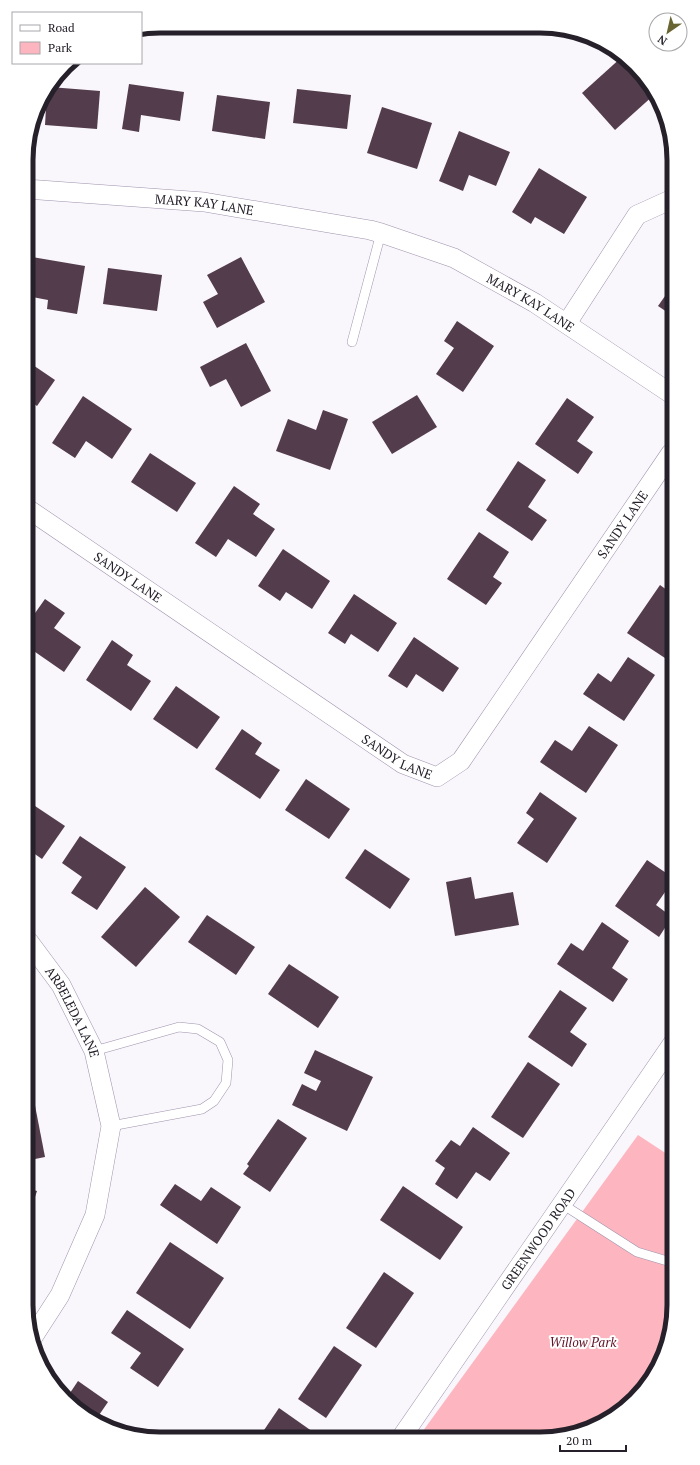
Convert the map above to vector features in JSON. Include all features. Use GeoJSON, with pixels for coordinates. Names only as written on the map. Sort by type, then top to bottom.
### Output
{"type":"FeatureCollection","features":[{"type":"Feature","properties":{"kind":"street","name":"MARY KAY LANE"},"geometry":{"type":"LineString","coordinates":[[33,190],[204,202],[370,230],[454,258],[567,323],[667,391]]}},
{"type":"Feature","properties":{"kind":"street"},"geometry":{"type":"LineString","coordinates":[[567,323],[637,215],[667,201]]}},
{"type":"Feature","properties":{"kind":"street","name":"SANDY LANE"},"geometry":{"type":"LineString","coordinates":[[33,512],[403,764],[437,777],[461,761],[667,460]]}},
{"type":"Feature","properties":{"kind":"street","name":"ARBELEDA LANE"},"geometry":{"type":"LineString","coordinates":[[33,947],[62,985],[94,1051],[104,1088],[111,1126]]}},
{"type":"Feature","properties":{"kind":"street","name":"GREENWOOD ROAD"},"geometry":{"type":"LineString","coordinates":[[405,1432],[667,1052]]}},
{"type":"Feature","properties":{"kind":"street"},"geometry":{"type":"LineString","coordinates":[[36,1332],[60,1295],[95,1214],[111,1126]]}},
{"type":"Feature","properties":{"kind":"lane"},"geometry":{"type":"LineString","coordinates":[[352,342],[381,234]]}},
{"type":"Feature","properties":{"kind":"lane"},"geometry":{"type":"LineString","coordinates":[[94,1051],[179,1027],[198,1029],[220,1042],[228,1060],[226,1083],[214,1101],[202,1109],[111,1126]]}},
{"type":"Feature","properties":{"kind":"lane"},"geometry":{"type":"LineString","coordinates":[[562,1204],[637,1252],[667,1261]]}},
{"type":"Feature","properties":{"kind":"green space","name":"Willow Park"},"geometry":{"type":"Polygon","coordinates":[[[638,1135],[667,1154],[667,1313],[665,1330],[654,1361],[646,1376],[636,1389],[611,1411],[573,1428],[540,1432],[422,1432],[638,1135]]]}},
{"type":"Feature","properties":{"kind":"building"},"geometry":{"type":"Polygon","coordinates":[[[619,60],[636,76],[651,98],[615,130],[582,93],[619,60]]]}},
{"type":"Feature","properties":{"kind":"building"},"geometry":{"type":"Polygon","coordinates":[[[129,84],[184,92],[180,121],[141,115],[139,132],[122,129],[129,84]]]}},
{"type":"Feature","properties":{"kind":"building"},"geometry":{"type":"Polygon","coordinates":[[[55,87],[100,91],[97,129],[45,125],[46,104],[55,87]]]}},
{"type":"Feature","properties":{"kind":"building"},"geometry":{"type":"Polygon","coordinates":[[[297,89],[351,95],[347,129],[293,123],[297,89]]]}},
{"type":"Feature","properties":{"kind":"building"},"geometry":{"type":"Polygon","coordinates":[[[217,95],[270,102],[265,139],[212,131],[217,95]]]}},
{"type":"Feature","properties":{"kind":"building"},"geometry":{"type":"Polygon","coordinates":[[[382,107],[432,123],[417,169],[367,153],[382,107]]]}},
{"type":"Feature","properties":{"kind":"building"},"geometry":{"type":"Polygon","coordinates":[[[459,131],[510,152],[496,186],[469,175],[463,191],[439,181],[459,131]]]}},
{"type":"Feature","properties":{"kind":"building"},"geometry":{"type":"Polygon","coordinates":[[[539,168],[587,197],[564,234],[535,217],[531,224],[512,212],[539,168]]]}},
{"type":"Feature","properties":{"kind":"building"},"geometry":{"type":"Polygon","coordinates":[[[33,257],[85,266],[77,314],[47,309],[48,300],[33,297],[33,257]]]}},
{"type":"Feature","properties":{"kind":"building"},"geometry":{"type":"Polygon","coordinates":[[[241,257],[265,302],[217,328],[203,302],[218,294],[207,275],[241,257]]]}},
{"type":"Feature","properties":{"kind":"building"},"geometry":{"type":"Polygon","coordinates":[[[108,268],[162,275],[157,311],[103,304],[108,268]]]}},
{"type":"Feature","properties":{"kind":"building"},"geometry":{"type":"Polygon","coordinates":[[[667,293],[667,312],[658,306],[667,293]]]}},
{"type":"Feature","properties":{"kind":"building"},"geometry":{"type":"Polygon","coordinates":[[[457,321],[494,346],[463,392],[436,374],[454,348],[444,341],[457,321]]]}},
{"type":"Feature","properties":{"kind":"building"},"geometry":{"type":"Polygon","coordinates":[[[246,343],[271,391],[241,407],[226,379],[210,387],[200,367],[246,343]]]}},
{"type":"Feature","properties":{"kind":"building"},"geometry":{"type":"Polygon","coordinates":[[[33,365],[55,380],[37,406],[33,403],[33,365]]]}},
{"type":"Feature","properties":{"kind":"building"},"geometry":{"type":"Polygon","coordinates":[[[417,395],[437,427],[392,454],[372,422],[417,395]]]}},
{"type":"Feature","properties":{"kind":"building"},"geometry":{"type":"Polygon","coordinates":[[[83,396],[132,429],[112,459],[86,441],[75,458],[52,443],[83,396]]]}},
{"type":"Feature","properties":{"kind":"building"},"geometry":{"type":"Polygon","coordinates":[[[567,398],[594,417],[577,441],[593,452],[578,474],[535,444],[567,398]]]}},
{"type":"Feature","properties":{"kind":"building"},"geometry":{"type":"Polygon","coordinates":[[[323,410],[348,419],[330,470],[276,451],[288,419],[316,430],[323,410]]]}},
{"type":"Feature","properties":{"kind":"building"},"geometry":{"type":"Polygon","coordinates":[[[150,453],[196,483],[177,512],[131,482],[150,453]]]}},
{"type":"Feature","properties":{"kind":"building"},"geometry":{"type":"Polygon","coordinates":[[[518,461],[546,480],[528,507],[547,520],[532,541],[486,510],[518,461]]]}},
{"type":"Feature","properties":{"kind":"building"},"geometry":{"type":"Polygon","coordinates":[[[234,486],[260,504],[253,514],[275,529],[256,557],[228,539],[216,557],[195,543],[234,486]]]}},
{"type":"Feature","properties":{"kind":"building"},"geometry":{"type":"Polygon","coordinates":[[[479,532],[509,552],[493,577],[502,583],[486,605],[447,579],[479,532]]]}},
{"type":"Feature","properties":{"kind":"building"},"geometry":{"type":"Polygon","coordinates":[[[283,549],[330,581],[312,609],[286,592],[280,601],[258,586],[283,549]]]}},
{"type":"Feature","properties":{"kind":"building"},"geometry":{"type":"Polygon","coordinates":[[[660,585],[667,590],[667,659],[627,633],[660,585]]]}},
{"type":"Feature","properties":{"kind":"building"},"geometry":{"type":"Polygon","coordinates":[[[354,594],[397,623],[378,652],[351,634],[345,644],[328,633],[354,594]]]}},
{"type":"Feature","properties":{"kind":"building"},"geometry":{"type":"Polygon","coordinates":[[[45,599],[65,613],[54,628],[81,647],[64,672],[33,650],[33,616],[45,599]]]}},
{"type":"Feature","properties":{"kind":"building"},"geometry":{"type":"Polygon","coordinates":[[[414,637],[459,668],[443,692],[416,674],[407,688],[388,676],[414,637]]]}},
{"type":"Feature","properties":{"kind":"building"},"geometry":{"type":"Polygon","coordinates":[[[112,640],[133,655],[127,665],[151,681],[131,711],[86,680],[112,640]]]}},
{"type":"Feature","properties":{"kind":"building"},"geometry":{"type":"Polygon","coordinates":[[[628,657],[655,675],[624,721],[583,694],[598,673],[611,682],[628,657]]]}},
{"type":"Feature","properties":{"kind":"building"},"geometry":{"type":"Polygon","coordinates":[[[176,686],[220,717],[197,749],[153,719],[176,686]]]}},
{"type":"Feature","properties":{"kind":"building"},"geometry":{"type":"Polygon","coordinates":[[[589,726],[618,745],[586,793],[540,762],[555,740],[572,751],[589,726]]]}},
{"type":"Feature","properties":{"kind":"building"},"geometry":{"type":"Polygon","coordinates":[[[242,729],[262,743],[255,754],[280,770],[260,799],[215,769],[242,729]]]}},
{"type":"Feature","properties":{"kind":"building"},"geometry":{"type":"Polygon","coordinates":[[[306,779],[350,809],[329,839],[285,810],[306,779]]]}},
{"type":"Feature","properties":{"kind":"building"},"geometry":{"type":"Polygon","coordinates":[[[540,792],[577,818],[547,863],[517,843],[534,819],[526,813],[540,792]]]}},
{"type":"Feature","properties":{"kind":"building"},"geometry":{"type":"Polygon","coordinates":[[[33,805],[65,826],[42,859],[33,853],[33,805]]]}},
{"type":"Feature","properties":{"kind":"building"},"geometry":{"type":"Polygon","coordinates":[[[80,836],[126,867],[97,910],[71,893],[82,877],[62,863],[80,836]]]}},
{"type":"Feature","properties":{"kind":"building"},"geometry":{"type":"Polygon","coordinates":[[[365,849],[410,879],[390,909],[345,878],[365,849]]]}},
{"type":"Feature","properties":{"kind":"building"},"geometry":{"type":"Polygon","coordinates":[[[647,860],[667,874],[667,889],[656,905],[667,913],[667,925],[659,937],[615,906],[647,860]]]}},
{"type":"Feature","properties":{"kind":"building"},"geometry":{"type":"Polygon","coordinates":[[[471,877],[475,899],[513,892],[519,925],[455,936],[446,882],[471,877]]]}},
{"type":"Feature","properties":{"kind":"building"},"geometry":{"type":"Polygon","coordinates":[[[145,887],[180,917],[136,967],[101,937],[145,887]]]}},
{"type":"Feature","properties":{"kind":"building"},"geometry":{"type":"Polygon","coordinates":[[[207,915],[255,947],[236,975],[188,942],[207,915]]]}},
{"type":"Feature","properties":{"kind":"building"},"geometry":{"type":"Polygon","coordinates":[[[602,922],[629,941],[612,968],[628,979],[613,1002],[557,964],[571,943],[583,951],[602,922]]]}},
{"type":"Feature","properties":{"kind":"building"},"geometry":{"type":"Polygon","coordinates":[[[289,964],[339,997],[318,1028],[268,994],[289,964]]]}},
{"type":"Feature","properties":{"kind":"building"},"geometry":{"type":"Polygon","coordinates":[[[560,990],[587,1008],[570,1032],[587,1044],[572,1067],[528,1037],[560,990]]]}},
{"type":"Feature","properties":{"kind":"building"},"geometry":{"type":"Polygon","coordinates":[[[315,1050],[373,1077],[347,1131],[292,1105],[302,1084],[316,1091],[321,1081],[304,1073],[315,1050]]]}},
{"type":"Feature","properties":{"kind":"building"},"geometry":{"type":"Polygon","coordinates":[[[528,1062],[560,1084],[523,1138],[491,1117],[528,1062]]]}},
{"type":"Feature","properties":{"kind":"building"},"geometry":{"type":"Polygon","coordinates":[[[33,1095],[45,1157],[33,1159],[33,1095]]]}},
{"type":"Feature","properties":{"kind":"building"},"geometry":{"type":"Polygon","coordinates":[[[278,1119],[307,1138],[270,1192],[243,1174],[249,1166],[247,1164],[278,1119]]]}},
{"type":"Feature","properties":{"kind":"building"},"geometry":{"type":"Polygon","coordinates":[[[473,1127],[510,1153],[490,1181],[476,1172],[457,1199],[435,1184],[445,1168],[435,1161],[451,1140],[460,1146],[473,1127]]]}},
{"type":"Feature","properties":{"kind":"building"},"geometry":{"type":"Polygon","coordinates":[[[175,1184],[201,1201],[211,1187],[241,1207],[217,1244],[160,1205],[175,1184]]]}},
{"type":"Feature","properties":{"kind":"building"},"geometry":{"type":"Polygon","coordinates":[[[403,1186],[463,1227],[440,1260],[380,1220],[403,1186]]]}},
{"type":"Feature","properties":{"kind":"building"},"geometry":{"type":"Polygon","coordinates":[[[33,1190],[37,1191],[33,1203],[33,1190]]]}},
{"type":"Feature","properties":{"kind":"building"},"geometry":{"type":"Polygon","coordinates":[[[170,1242],[224,1278],[190,1329],[136,1293],[170,1242]]]}},
{"type":"Feature","properties":{"kind":"building"},"geometry":{"type":"Polygon","coordinates":[[[384,1272],[414,1293],[376,1348],[346,1328],[384,1272]]]}},
{"type":"Feature","properties":{"kind":"building"},"geometry":{"type":"Polygon","coordinates":[[[127,1310],[184,1349],[158,1387],[130,1368],[141,1353],[111,1333],[127,1310]]]}},
{"type":"Feature","properties":{"kind":"building"},"geometry":{"type":"Polygon","coordinates":[[[334,1346],[362,1365],[326,1418],[298,1399],[334,1346]]]}},
{"type":"Feature","properties":{"kind":"building"},"geometry":{"type":"Polygon","coordinates":[[[78,1381],[108,1402],[98,1416],[89,1411],[69,1394],[78,1381]]]}},
{"type":"Feature","properties":{"kind":"building"},"geometry":{"type":"Polygon","coordinates":[[[279,1408],[313,1432],[263,1432],[279,1408]]]}}]}
